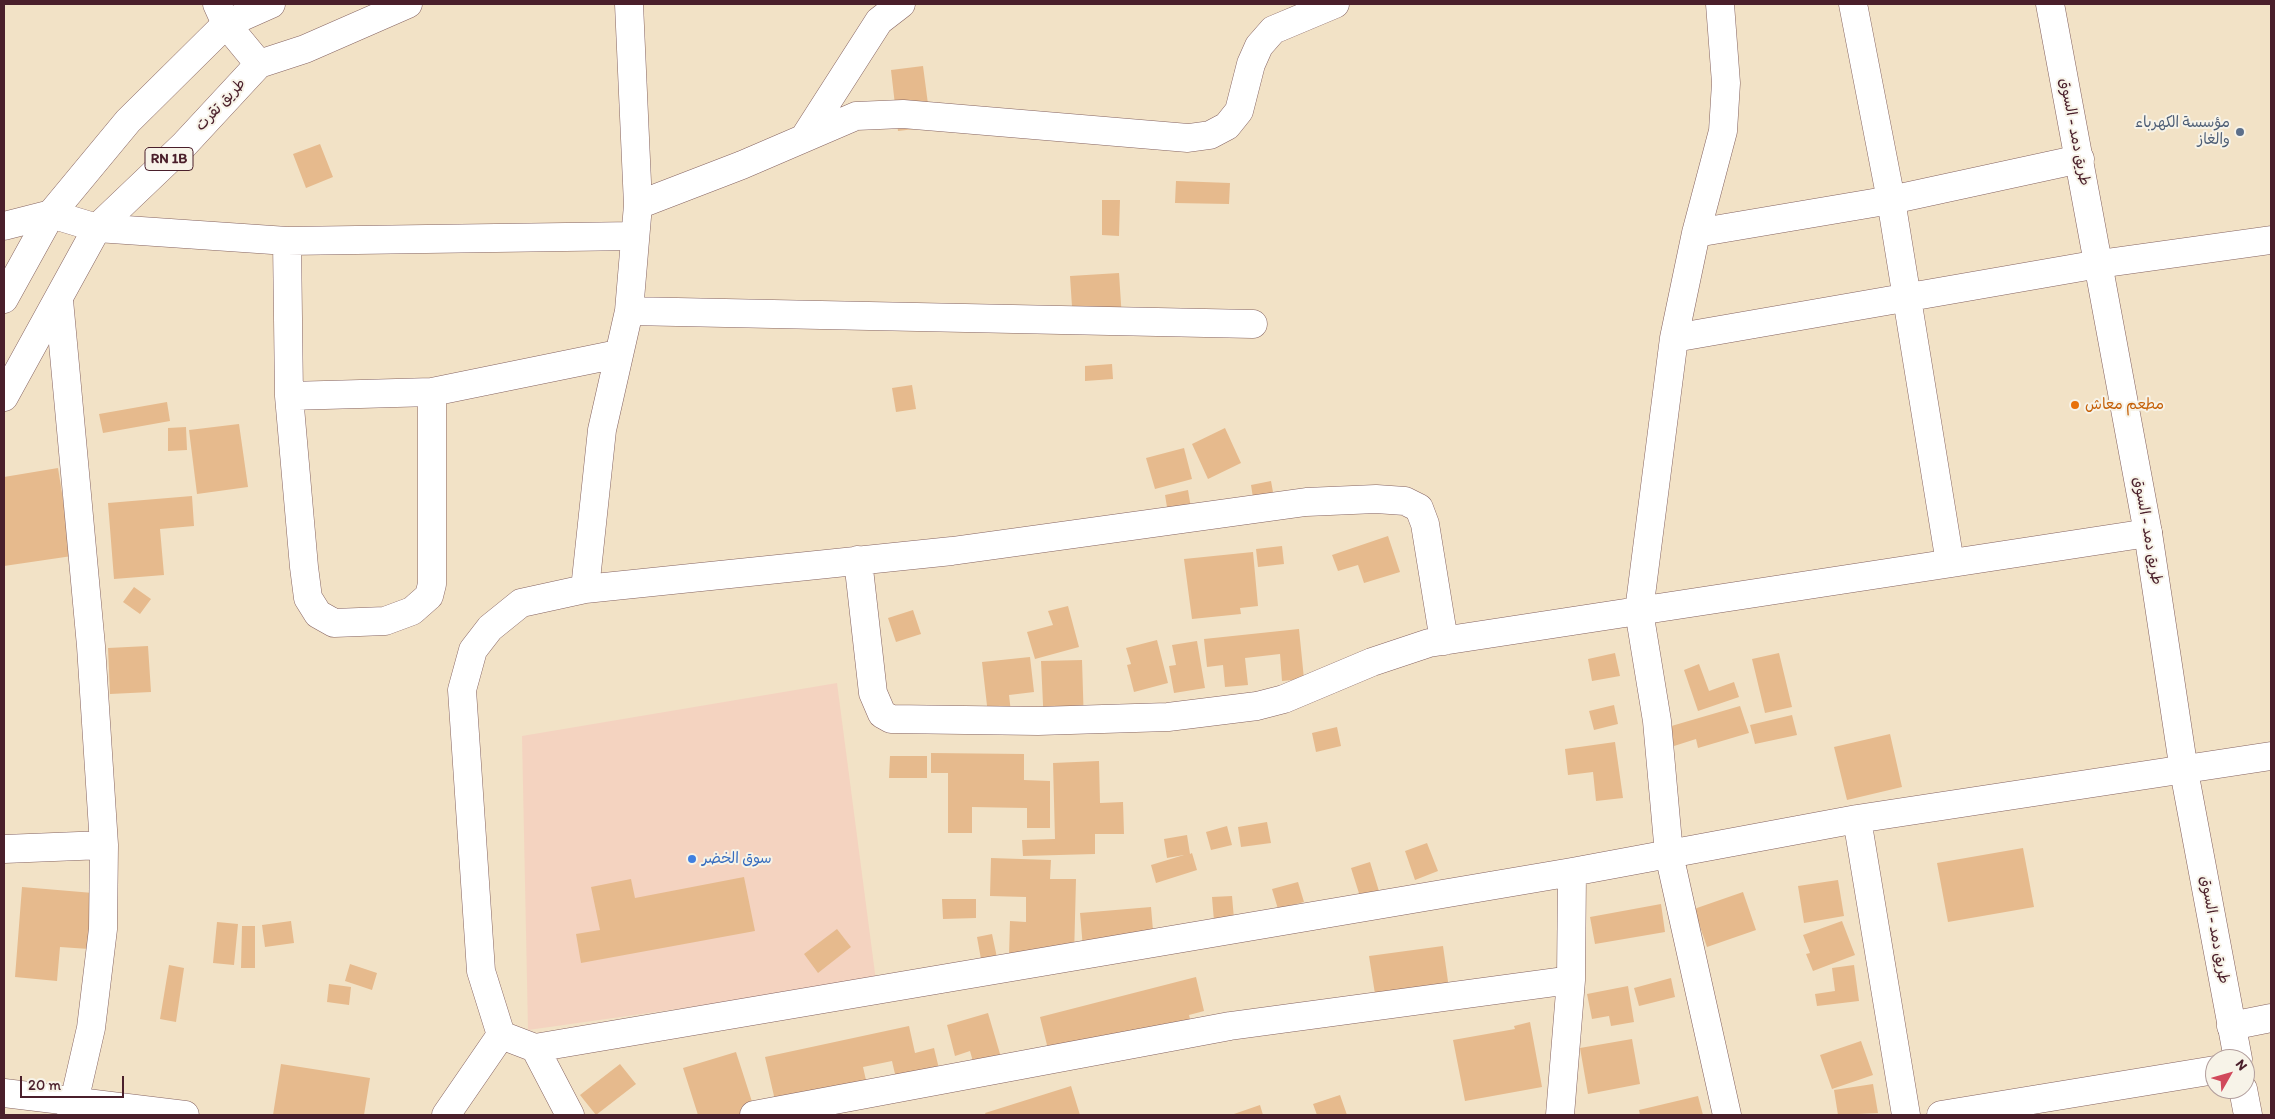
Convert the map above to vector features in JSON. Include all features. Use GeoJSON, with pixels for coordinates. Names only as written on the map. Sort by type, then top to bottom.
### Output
{"type":"FeatureCollection","features":[{"type":"Feature","properties":{"kind":"street"},"geometry":{"type":"LineString","coordinates":[[4,299],[51,214],[128,121],[222,14],[271,4]]}},
{"type":"Feature","properties":{"kind":"street"},"geometry":{"type":"LineString","coordinates":[[222,14],[259,64],[305,50],[408,4]]}},
{"type":"Feature","properties":{"kind":"street"},"geometry":{"type":"LineString","coordinates":[[585,589],[602,430],[629,312],[638,205],[629,4]]}},
{"type":"Feature","properties":{"kind":"street"},"geometry":{"type":"LineString","coordinates":[[804,138],[879,21],[901,4]]}},
{"type":"Feature","properties":{"kind":"street"},"geometry":{"type":"LineString","coordinates":[[638,205],[856,116],[903,114],[1188,138],[1210,135],[1227,126],[1239,111],[1251,64],[1259,46],[1273,30],[1331,4]]}},
{"type":"Feature","properties":{"kind":"street"},"geometry":{"type":"LineString","coordinates":[[1720,4],[1726,83],[1723,131],[1696,233],[1674,338],[1639,611],[1657,721],[1669,854],[1727,1115]]}},
{"type":"Feature","properties":{"kind":"street"},"geometry":{"type":"LineString","coordinates":[[1853,4],[1891,200],[1950,563]]}},
{"type":"Feature","properties":{"kind":"street","name":"طريق دمد - السوق"},"geometry":{"type":"LineString","coordinates":[[2050,4],[2148,533],[2184,771],[2236,1049]]}},
{"type":"Feature","properties":{"kind":"street","name":"طريق تقرت"},"geometry":{"type":"LineString","coordinates":[[4,396],[97,228],[183,146],[259,64]]}},
{"type":"Feature","properties":{"kind":"street"},"geometry":{"type":"LineString","coordinates":[[1696,233],[1891,200],[2080,159]]}},
{"type":"Feature","properties":{"kind":"street"},"geometry":{"type":"LineString","coordinates":[[4,226],[51,214],[97,228],[287,241],[635,236]]}},
{"type":"Feature","properties":{"kind":"street"},"geometry":{"type":"LineString","coordinates":[[1674,338],[2098,264],[2271,240]]}},
{"type":"Feature","properties":{"kind":"street"},"geometry":{"type":"LineString","coordinates":[[287,241],[289,396],[308,598],[318,614],[334,623],[385,620],[412,611],[428,596],[432,584],[432,392]]}},
{"type":"Feature","properties":{"kind":"street"},"geometry":{"type":"LineString","coordinates":[[58,300],[91,646],[104,846],[102,929],[91,1028],[72,1108]]}},
{"type":"Feature","properties":{"kind":"street"},"geometry":{"type":"LineString","coordinates":[[629,312],[1253,324]]}},
{"type":"Feature","properties":{"kind":"street"},"geometry":{"type":"LineString","coordinates":[[289,396],[432,392],[618,354]]}},
{"type":"Feature","properties":{"kind":"street"},"geometry":{"type":"LineString","coordinates":[[501,1035],[481,971],[462,690],[473,650],[490,628],[521,603],[585,589],[952,551],[1306,502],[1376,499],[1405,501],[1419,508],[1425,524],[1444,641]]}},
{"type":"Feature","properties":{"kind":"street"},"geometry":{"type":"LineString","coordinates":[[858,560],[873,693],[882,714],[891,719],[1038,722],[1168,717],[1227,711],[1284,699],[1372,662],[1429,643],[2148,533]]}},
{"type":"Feature","properties":{"kind":"street"},"geometry":{"type":"LineString","coordinates":[[501,1035],[535,1048],[1572,872],[1857,819],[2184,771],[2271,756]]}},
{"type":"Feature","properties":{"kind":"street"},"geometry":{"type":"LineString","coordinates":[[1857,819],[1906,1115]]}},
{"type":"Feature","properties":{"kind":"street"},"geometry":{"type":"LineString","coordinates":[[4,849],[104,846]]}},
{"type":"Feature","properties":{"kind":"street"},"geometry":{"type":"LineString","coordinates":[[1560,1115],[1571,980],[1572,872]]}},
{"type":"Feature","properties":{"kind":"street"},"geometry":{"type":"LineString","coordinates":[[754,1115],[1230,1026],[1571,980]]}},
{"type":"Feature","properties":{"kind":"street"},"geometry":{"type":"LineString","coordinates":[[2231,1026],[2271,1018]]}},
{"type":"Feature","properties":{"kind":"street"},"geometry":{"type":"LineString","coordinates":[[446,1115],[501,1035]]}},
{"type":"Feature","properties":{"kind":"street"},"geometry":{"type":"LineString","coordinates":[[535,1048],[570,1115]]}},
{"type":"Feature","properties":{"kind":"street"},"geometry":{"type":"LineString","coordinates":[[1941,1115],[1991,1110],[2205,1072]]}},
{"type":"Feature","properties":{"kind":"street"},"geometry":{"type":"LineString","coordinates":[[4,1093],[72,1108],[185,1115]]}},
{"type":"Feature","properties":{"kind":"street"},"geometry":{"type":"LineString","coordinates":[[2246,1099],[2248,1115]]}},
{"type":"Feature","properties":{"kind":"shaded area","name":"سوق الخضر"},"geometry":{"type":"Polygon","coordinates":[[[837,683],[876,981],[528,1030],[522,736],[837,683]]]}},
{"type":"Feature","properties":{"kind":"building"},"geometry":{"type":"Polygon","coordinates":[[[923,66],[931,127],[898,131],[891,70],[923,66]]]}},
{"type":"Feature","properties":{"kind":"building"},"geometry":{"type":"Polygon","coordinates":[[[320,144],[333,177],[306,188],[293,154],[320,144]]]}},
{"type":"Feature","properties":{"kind":"building"},"geometry":{"type":"Polygon","coordinates":[[[1176,181],[1230,183],[1229,204],[1175,203],[1176,181]]]}},
{"type":"Feature","properties":{"kind":"building"},"geometry":{"type":"Polygon","coordinates":[[[1102,200],[1120,200],[1119,236],[1102,235],[1102,200]]]}},
{"type":"Feature","properties":{"kind":"building"},"geometry":{"type":"Polygon","coordinates":[[[1119,273],[1122,319],[1073,322],[1070,276],[1119,273]]]}},
{"type":"Feature","properties":{"kind":"building"},"geometry":{"type":"Polygon","coordinates":[[[1112,364],[1113,379],[1085,381],[1085,366],[1112,364]]]}},
{"type":"Feature","properties":{"kind":"building"},"geometry":{"type":"Polygon","coordinates":[[[912,385],[916,409],[896,412],[892,388],[912,385]]]}},
{"type":"Feature","properties":{"kind":"building"},"geometry":{"type":"Polygon","coordinates":[[[167,402],[170,421],[103,433],[99,414],[167,402]]]}},
{"type":"Feature","properties":{"kind":"building"},"geometry":{"type":"Polygon","coordinates":[[[239,424],[248,487],[197,494],[189,430],[239,424]]]}},
{"type":"Feature","properties":{"kind":"building"},"geometry":{"type":"Polygon","coordinates":[[[186,427],[187,450],[168,451],[168,428],[186,427]]]}},
{"type":"Feature","properties":{"kind":"building"},"geometry":{"type":"Polygon","coordinates":[[[1225,428],[1241,463],[1208,479],[1192,444],[1225,428]]]}},
{"type":"Feature","properties":{"kind":"building"},"geometry":{"type":"Polygon","coordinates":[[[1184,448],[1192,479],[1155,489],[1146,458],[1184,448]]]}},
{"type":"Feature","properties":{"kind":"building"},"geometry":{"type":"Polygon","coordinates":[[[58,468],[72,556],[4,566],[4,477],[58,468]]]}},
{"type":"Feature","properties":{"kind":"building"},"geometry":{"type":"Polygon","coordinates":[[[1271,481],[1277,514],[1256,517],[1251,485],[1271,481]]]}},
{"type":"Feature","properties":{"kind":"building"},"geometry":{"type":"Polygon","coordinates":[[[1188,490],[1193,520],[1170,525],[1165,495],[1188,490]]]}},
{"type":"Feature","properties":{"kind":"building"},"geometry":{"type":"Polygon","coordinates":[[[192,496],[194,526],[160,529],[164,575],[114,579],[108,503],[192,496]]]}},
{"type":"Feature","properties":{"kind":"building"},"geometry":{"type":"Polygon","coordinates":[[[1388,536],[1400,572],[1364,583],[1358,565],[1338,571],[1332,555],[1388,536]]]}},
{"type":"Feature","properties":{"kind":"building"},"geometry":{"type":"Polygon","coordinates":[[[1282,546],[1284,564],[1258,567],[1256,549],[1282,546]]]}},
{"type":"Feature","properties":{"kind":"building"},"geometry":{"type":"Polygon","coordinates":[[[1253,552],[1258,606],[1240,608],[1241,614],[1192,619],[1184,559],[1253,552]]]}},
{"type":"Feature","properties":{"kind":"building"},"geometry":{"type":"Polygon","coordinates":[[[134,587],[151,599],[140,614],[123,602],[134,587]]]}},
{"type":"Feature","properties":{"kind":"building"},"geometry":{"type":"Polygon","coordinates":[[[1068,606],[1079,647],[1035,659],[1027,632],[1053,625],[1048,611],[1068,606]]]}},
{"type":"Feature","properties":{"kind":"building"},"geometry":{"type":"Polygon","coordinates":[[[913,610],[921,634],[896,642],[888,618],[913,610]]]}},
{"type":"Feature","properties":{"kind":"building"},"geometry":{"type":"Polygon","coordinates":[[[1299,629],[1304,679],[1282,681],[1280,654],[1245,658],[1248,685],[1225,687],[1223,665],[1207,667],[1204,639],[1299,629]]]}},
{"type":"Feature","properties":{"kind":"building"},"geometry":{"type":"Polygon","coordinates":[[[1157,640],[1168,683],[1134,692],[1127,665],[1131,664],[1126,648],[1157,640]]]}},
{"type":"Feature","properties":{"kind":"building"},"geometry":{"type":"Polygon","coordinates":[[[1197,641],[1205,688],[1174,693],[1169,666],[1176,665],[1172,645],[1197,641]]]}},
{"type":"Feature","properties":{"kind":"building"},"geometry":{"type":"Polygon","coordinates":[[[148,646],[151,692],[110,694],[108,648],[148,646]]]}},
{"type":"Feature","properties":{"kind":"building"},"geometry":{"type":"Polygon","coordinates":[[[1615,653],[1620,676],[1592,681],[1588,659],[1615,653]]]}},
{"type":"Feature","properties":{"kind":"building"},"geometry":{"type":"Polygon","coordinates":[[[1779,653],[1792,707],[1765,713],[1752,659],[1779,653]]]}},
{"type":"Feature","properties":{"kind":"building"},"geometry":{"type":"Polygon","coordinates":[[[1030,657],[1034,692],[1009,695],[1012,721],[989,723],[982,662],[1030,657]]]}},
{"type":"Feature","properties":{"kind":"building"},"geometry":{"type":"Polygon","coordinates":[[[1082,660],[1084,725],[1044,726],[1041,661],[1082,660]]]}},
{"type":"Feature","properties":{"kind":"building"},"geometry":{"type":"Polygon","coordinates":[[[1699,664],[1709,691],[1734,682],[1739,697],[1698,711],[1684,670],[1699,664]]]}},
{"type":"Feature","properties":{"kind":"building"},"geometry":{"type":"Polygon","coordinates":[[[1614,705],[1618,724],[1594,730],[1589,711],[1614,705]]]}},
{"type":"Feature","properties":{"kind":"building"},"geometry":{"type":"Polygon","coordinates":[[[1740,706],[1749,733],[1698,748],[1696,739],[1674,746],[1668,727],[1740,706]]]}},
{"type":"Feature","properties":{"kind":"building"},"geometry":{"type":"Polygon","coordinates":[[[1792,715],[1797,735],[1755,744],[1750,725],[1792,715]]]}},
{"type":"Feature","properties":{"kind":"building"},"geometry":{"type":"Polygon","coordinates":[[[1337,727],[1341,746],[1316,752],[1312,733],[1337,727]]]}},
{"type":"Feature","properties":{"kind":"building"},"geometry":{"type":"Polygon","coordinates":[[[1890,734],[1902,787],[1847,800],[1834,747],[1890,734]]]}},
{"type":"Feature","properties":{"kind":"building"},"geometry":{"type":"Polygon","coordinates":[[[1615,742],[1623,798],[1596,801],[1593,772],[1568,775],[1565,749],[1615,742]]]}},
{"type":"Feature","properties":{"kind":"building"},"geometry":{"type":"Polygon","coordinates":[[[931,753],[1024,754],[1024,780],[1050,781],[1050,828],[1027,828],[1027,808],[972,807],[972,833],[948,833],[948,773],[931,773],[931,753]]]}},
{"type":"Feature","properties":{"kind":"building"},"geometry":{"type":"Polygon","coordinates":[[[890,756],[927,756],[927,778],[889,778],[890,756]]]}},
{"type":"Feature","properties":{"kind":"building"},"geometry":{"type":"Polygon","coordinates":[[[1099,761],[1100,803],[1123,802],[1124,834],[1095,834],[1095,854],[1023,856],[1022,840],[1055,839],[1053,763],[1099,761]]]}},
{"type":"Feature","properties":{"kind":"building"},"geometry":{"type":"Polygon","coordinates":[[[1267,822],[1271,843],[1241,847],[1238,827],[1267,822]]]}},
{"type":"Feature","properties":{"kind":"building"},"geometry":{"type":"Polygon","coordinates":[[[1227,826],[1232,845],[1211,850],[1206,832],[1227,826]]]}},
{"type":"Feature","properties":{"kind":"building"},"geometry":{"type":"Polygon","coordinates":[[[1187,835],[1190,854],[1192,853],[1197,870],[1156,883],[1151,865],[1184,855],[1167,858],[1164,839],[1187,835]]]}},
{"type":"Feature","properties":{"kind":"building"},"geometry":{"type":"Polygon","coordinates":[[[1427,843],[1438,871],[1415,880],[1405,851],[1427,843]]]}},
{"type":"Feature","properties":{"kind":"building"},"geometry":{"type":"Polygon","coordinates":[[[2023,848],[2034,907],[1948,922],[1937,863],[2023,848]]]}},
{"type":"Feature","properties":{"kind":"building"},"geometry":{"type":"Polygon","coordinates":[[[991,858],[1051,860],[1050,879],[1076,879],[1074,957],[1009,955],[1010,921],[1026,922],[1026,897],[990,896],[991,858]]]}},
{"type":"Feature","properties":{"kind":"building"},"geometry":{"type":"Polygon","coordinates":[[[1370,862],[1382,901],[1363,906],[1351,868],[1370,862]]]}},
{"type":"Feature","properties":{"kind":"building"},"geometry":{"type":"Polygon","coordinates":[[[744,877],[755,931],[581,963],[576,934],[600,930],[591,887],[631,879],[635,898],[744,877]]]}},
{"type":"Feature","properties":{"kind":"building"},"geometry":{"type":"Polygon","coordinates":[[[1838,880],[1844,916],[1804,923],[1798,886],[1838,880]]]}},
{"type":"Feature","properties":{"kind":"building"},"geometry":{"type":"Polygon","coordinates":[[[1298,882],[1304,902],[1278,909],[1272,889],[1298,882]]]}},
{"type":"Feature","properties":{"kind":"building"},"geometry":{"type":"Polygon","coordinates":[[[22,887],[93,893],[89,949],[60,947],[57,981],[15,977],[22,887]]]}},
{"type":"Feature","properties":{"kind":"building"},"geometry":{"type":"Polygon","coordinates":[[[1743,892],[1756,930],[1707,947],[1694,909],[1743,892]]]}},
{"type":"Feature","properties":{"kind":"building"},"geometry":{"type":"Polygon","coordinates":[[[1232,896],[1234,919],[1214,921],[1212,897],[1232,896]]]}},
{"type":"Feature","properties":{"kind":"building"},"geometry":{"type":"Polygon","coordinates":[[[942,899],[976,899],[976,918],[943,919],[942,899]]]}},
{"type":"Feature","properties":{"kind":"building"},"geometry":{"type":"Polygon","coordinates":[[[1661,904],[1665,932],[1595,944],[1590,917],[1661,904]]]}},
{"type":"Feature","properties":{"kind":"building"},"geometry":{"type":"Polygon","coordinates":[[[1151,907],[1155,954],[1084,960],[1080,913],[1151,907]]]}},
{"type":"Feature","properties":{"kind":"building"},"geometry":{"type":"Polygon","coordinates":[[[291,921],[294,943],[265,947],[262,925],[291,921]]]}},
{"type":"Feature","properties":{"kind":"building"},"geometry":{"type":"Polygon","coordinates":[[[1842,921],[1855,955],[1813,971],[1806,954],[1810,953],[1803,935],[1842,921]]]}},
{"type":"Feature","properties":{"kind":"building"},"geometry":{"type":"Polygon","coordinates":[[[217,922],[238,924],[234,965],[213,963],[217,922]]]}},
{"type":"Feature","properties":{"kind":"building"},"geometry":{"type":"Polygon","coordinates":[[[242,926],[255,926],[255,968],[241,968],[242,926]]]}},
{"type":"Feature","properties":{"kind":"building"},"geometry":{"type":"Polygon","coordinates":[[[837,929],[851,947],[818,973],[804,954],[837,929]]]}},
{"type":"Feature","properties":{"kind":"building"},"geometry":{"type":"Polygon","coordinates":[[[992,934],[999,967],[983,970],[977,937],[992,934]]]}},
{"type":"Feature","properties":{"kind":"building"},"geometry":{"type":"Polygon","coordinates":[[[1443,946],[1452,1010],[1375,994],[1369,956],[1443,946]]]}},
{"type":"Feature","properties":{"kind":"building"},"geometry":{"type":"Polygon","coordinates":[[[350,964],[377,973],[372,990],[345,981],[350,964]]]}},
{"type":"Feature","properties":{"kind":"building"},"geometry":{"type":"Polygon","coordinates":[[[169,965],[184,968],[176,1022],[160,1019],[169,965]]]}},
{"type":"Feature","properties":{"kind":"building"},"geometry":{"type":"Polygon","coordinates":[[[1854,965],[1859,1001],[1817,1006],[1815,994],[1835,991],[1832,968],[1854,965]]]}},
{"type":"Feature","properties":{"kind":"building"},"geometry":{"type":"Polygon","coordinates":[[[1196,977],[1204,1011],[1189,1015],[1194,1036],[1054,1073],[1040,1017],[1196,977]]]}},
{"type":"Feature","properties":{"kind":"building"},"geometry":{"type":"Polygon","coordinates":[[[1671,978],[1675,997],[1639,1006],[1634,988],[1671,978]]]}},
{"type":"Feature","properties":{"kind":"building"},"geometry":{"type":"Polygon","coordinates":[[[329,984],[351,987],[349,1005],[327,1002],[329,984]]]}},
{"type":"Feature","properties":{"kind":"building"},"geometry":{"type":"Polygon","coordinates":[[[1628,986],[1634,1022],[1611,1026],[1609,1016],[1592,1019],[1587,994],[1628,986]]]}},
{"type":"Feature","properties":{"kind":"building"},"geometry":{"type":"Polygon","coordinates":[[[988,1013],[1005,1071],[978,1079],[970,1051],[955,1056],[947,1025],[988,1013]]]}},
{"type":"Feature","properties":{"kind":"building"},"geometry":{"type":"Polygon","coordinates":[[[1530,1022],[1542,1087],[1465,1101],[1453,1040],[1515,1029],[1514,1026],[1530,1022]]]}},
{"type":"Feature","properties":{"kind":"building"},"geometry":{"type":"Polygon","coordinates":[[[909,1026],[915,1053],[934,1048],[941,1077],[898,1087],[892,1061],[863,1067],[868,1089],[777,1109],[765,1057],[909,1026]]]}},
{"type":"Feature","properties":{"kind":"building"},"geometry":{"type":"Polygon","coordinates":[[[1632,1039],[1640,1084],[1588,1094],[1580,1048],[1632,1039]]]}},
{"type":"Feature","properties":{"kind":"building"},"geometry":{"type":"Polygon","coordinates":[[[1861,1041],[1873,1075],[1832,1089],[1820,1055],[1861,1041]]]}},
{"type":"Feature","properties":{"kind":"building"},"geometry":{"type":"Polygon","coordinates":[[[736,1052],[755,1111],[742,1115],[698,1115],[683,1068],[736,1052]]]}},
{"type":"Feature","properties":{"kind":"building"},"geometry":{"type":"Polygon","coordinates":[[[281,1064],[370,1078],[364,1115],[273,1115],[281,1064]]]}},
{"type":"Feature","properties":{"kind":"building"},"geometry":{"type":"Polygon","coordinates":[[[620,1064],[636,1084],[596,1115],[580,1095],[620,1064]]]}},
{"type":"Feature","properties":{"kind":"building"},"geometry":{"type":"Polygon","coordinates":[[[1873,1084],[1878,1113],[1838,1115],[1834,1090],[1873,1084]]]}},
{"type":"Feature","properties":{"kind":"building"},"geometry":{"type":"Polygon","coordinates":[[[1071,1086],[1080,1115],[986,1115],[985,1113],[1071,1086]]]}},
{"type":"Feature","properties":{"kind":"building"},"geometry":{"type":"Polygon","coordinates":[[[1340,1095],[1347,1115],[1317,1115],[1313,1104],[1340,1095]]]}},
{"type":"Feature","properties":{"kind":"building"},"geometry":{"type":"Polygon","coordinates":[[[1698,1096],[1703,1115],[1640,1115],[1639,1110],[1698,1096]]]}},
{"type":"Feature","properties":{"kind":"building"},"geometry":{"type":"Polygon","coordinates":[[[1260,1105],[1263,1115],[1231,1115],[1260,1105]]]}},
{"type":"Feature","properties":{"kind":"place","name":"مؤسسة الكهرباء والغاز"},"geometry":{"type":"Point","coordinates":[2240,132]}},
{"type":"Feature","properties":{"kind":"place","name":"مطعم معاش"},"geometry":{"type":"Point","coordinates":[2075,405]}},
{"type":"Feature","properties":{"kind":"place","name":"سوق الخضر"},"geometry":{"type":"Point","coordinates":[692,859]}}]}
